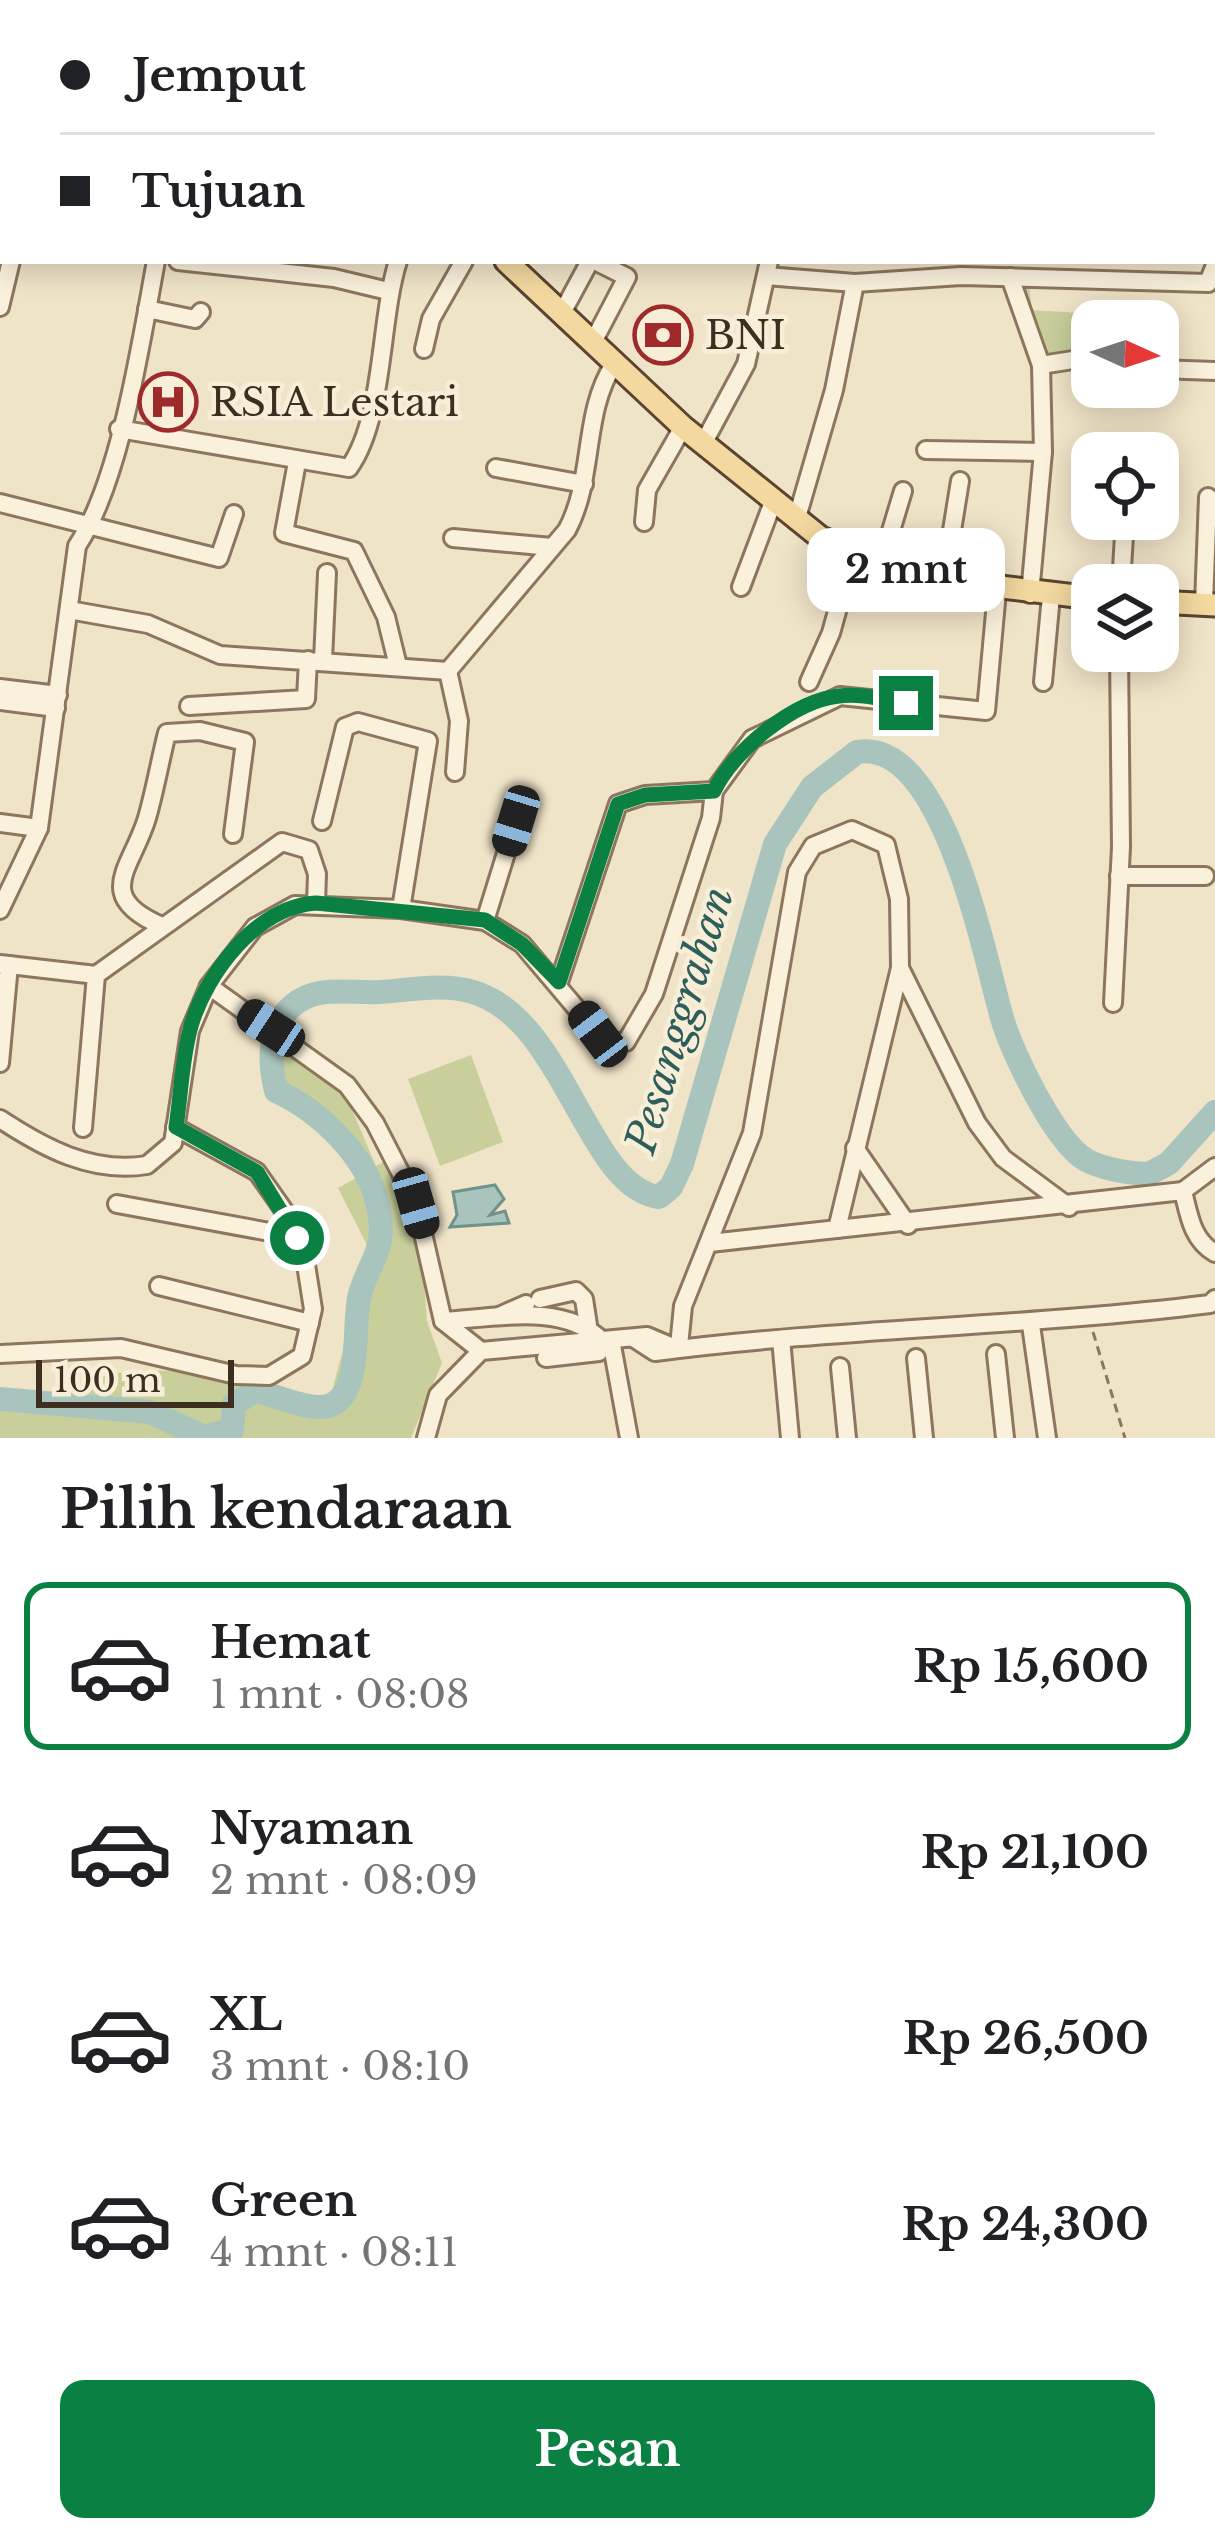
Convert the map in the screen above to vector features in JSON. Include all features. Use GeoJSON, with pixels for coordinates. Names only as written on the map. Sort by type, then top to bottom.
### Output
{"type":"FeatureCollection","features":[{"type":"Feature","properties":{"kind":"main road"},"geometry":{"type":"LineString","coordinates":[[509,264],[683,427],[796,521],[853,554],[881,564],[997,591],[1071,597]]}},
{"type":"Feature","properties":{"kind":"main road"},"geometry":{"type":"LineString","coordinates":[[1179,603],[1210,605]]}},
{"type":"Feature","properties":{"kind":"street"},"geometry":{"type":"LineString","coordinates":[[0,307],[10,264]]}},
{"type":"Feature","properties":{"kind":"street"},"geometry":{"type":"LineString","coordinates":[[0,910],[39,828],[77,546],[93,522],[119,429],[155,264]]}},
{"type":"Feature","properties":{"kind":"street"},"geometry":{"type":"LineString","coordinates":[[206,264],[334,278],[388,291]]}},
{"type":"Feature","properties":{"kind":"street"},"geometry":{"type":"LineString","coordinates":[[119,429],[349,468],[358,454],[376,380],[388,291],[397,264]]}},
{"type":"Feature","properties":{"kind":"street"},"geometry":{"type":"LineString","coordinates":[[424,349],[431,319],[462,264]]}},
{"type":"Feature","properties":{"kind":"street"},"geometry":{"type":"LineString","coordinates":[[562,313],[590,264]]}},
{"type":"Feature","properties":{"kind":"street"},"geometry":{"type":"LineString","coordinates":[[592,344],[627,277],[599,264]]}},
{"type":"Feature","properties":{"kind":"street"},"geometry":{"type":"LineString","coordinates":[[703,444],[746,364],[767,268],[855,284],[959,269],[1010,277],[1212,284],[1215,265]]}},
{"type":"Feature","properties":{"kind":"street"},"geometry":{"type":"LineString","coordinates":[[1010,277],[1041,365],[1043,682]]}},
{"type":"Feature","properties":{"kind":"street"},"geometry":{"type":"LineString","coordinates":[[796,521],[834,390],[855,284]]}},
{"type":"Feature","properties":{"kind":"street"},"geometry":{"type":"LineString","coordinates":[[147,309],[195,319],[201,312]]}},
{"type":"Feature","properties":{"kind":"street"},"geometry":{"type":"LineString","coordinates":[[1041,365],[1071,360]]}},
{"type":"Feature","properties":{"kind":"street"},"geometry":{"type":"LineString","coordinates":[[448,671],[552,547],[580,506],[599,394],[614,364]]}},
{"type":"Feature","properties":{"kind":"street"},"geometry":{"type":"LineString","coordinates":[[1179,370],[1215,371]]}},
{"type":"Feature","properties":{"kind":"street"},"geometry":{"type":"LineString","coordinates":[[644,522],[647,490],[659,461],[683,427]]}},
{"type":"Feature","properties":{"kind":"street"},"geometry":{"type":"LineString","coordinates":[[926,450],[1043,452]]}},
{"type":"Feature","properties":{"kind":"street"},"geometry":{"type":"LineString","coordinates":[[297,462],[284,533],[354,551],[386,616],[398,666]]}},
{"type":"Feature","properties":{"kind":"street"},"geometry":{"type":"LineString","coordinates":[[496,468],[584,484]]}},
{"type":"Feature","properties":{"kind":"street"},"geometry":{"type":"LineString","coordinates":[[944,580],[960,481]]}},
{"type":"Feature","properties":{"kind":"street"},"geometry":{"type":"LineString","coordinates":[[881,564],[903,491]]}},
{"type":"Feature","properties":{"kind":"street"},"geometry":{"type":"LineString","coordinates":[[1208,497],[1210,605]]}},
{"type":"Feature","properties":{"kind":"street"},"geometry":{"type":"LineString","coordinates":[[741,587],[772,502]]}},
{"type":"Feature","properties":{"kind":"street"},"geometry":{"type":"LineString","coordinates":[[0,503],[93,522],[219,558],[234,514]]}},
{"type":"Feature","properties":{"kind":"street"},"geometry":{"type":"LineString","coordinates":[[453,538],[552,547]]}},
{"type":"Feature","properties":{"kind":"street"},"geometry":{"type":"LineString","coordinates":[[809,682],[831,633],[853,554]]}},
{"type":"Feature","properties":{"kind":"street"},"geometry":{"type":"LineString","coordinates":[[189,706],[306,699],[327,573]]}},
{"type":"Feature","properties":{"kind":"street"},"geometry":{"type":"LineString","coordinates":[[0,1119],[40,1145],[86,1162],[128,1168],[147,1165],[173,1142],[190,1031],[209,986],[255,927],[295,905],[401,909],[485,920],[522,944],[559,982],[598,1034],[622,1043],[633,1037],[654,994],[714,791],[752,739],[824,700],[869,698],[986,711],[997,635],[997,591]]}},
{"type":"Feature","properties":{"kind":"street"},"geometry":{"type":"LineString","coordinates":[[69,610],[148,624],[220,655],[448,671]]}},
{"type":"Feature","properties":{"kind":"street"},"geometry":{"type":"LineString","coordinates":[[448,671],[459,721],[455,772]]}},
{"type":"Feature","properties":{"kind":"street"},"geometry":{"type":"LineString","coordinates":[[1113,1004],[1119,876],[1119,672]]}},
{"type":"Feature","properties":{"kind":"street"},"geometry":{"type":"LineString","coordinates":[[0,688],[57,702]]}},
{"type":"Feature","properties":{"kind":"street"},"geometry":{"type":"LineString","coordinates":[[0,701],[57,702]]}},
{"type":"Feature","properties":{"kind":"street"},"geometry":{"type":"LineString","coordinates":[[322,820],[345,727],[358,722],[428,741],[401,909]]}},
{"type":"Feature","properties":{"kind":"street"},"geometry":{"type":"LineString","coordinates":[[162,926],[133,914],[122,896],[122,872],[146,822],[167,733],[200,731],[245,742],[233,834]]}},
{"type":"Feature","properties":{"kind":"street"},"geometry":{"type":"LineString","coordinates":[[559,982],[618,804],[645,795],[714,791]]}},
{"type":"Feature","properties":{"kind":"street"},"geometry":{"type":"LineString","coordinates":[[485,920],[516,821]]}},
{"type":"Feature","properties":{"kind":"street"},"geometry":{"type":"LineString","coordinates":[[0,823],[39,828]]}},
{"type":"Feature","properties":{"kind":"street"},"geometry":{"type":"LineString","coordinates":[[676,1347],[683,1306],[752,1133],[797,872],[813,847],[852,830],[886,845],[898,899],[900,968],[837,1229]]}},
{"type":"Feature","properties":{"kind":"street"},"geometry":{"type":"LineString","coordinates":[[0,1063],[5,965],[95,975],[282,842],[309,850],[317,874],[316,903]]}},
{"type":"Feature","properties":{"kind":"street"},"geometry":{"type":"LineString","coordinates":[[1119,876],[1205,876]]}},
{"type":"Feature","properties":{"kind":"street"},"geometry":{"type":"LineString","coordinates":[[900,968],[977,1123],[1004,1158],[1069,1207]]}},
{"type":"Feature","properties":{"kind":"street"},"geometry":{"type":"LineString","coordinates":[[83,1128],[95,975]]}},
{"type":"Feature","properties":{"kind":"street"},"geometry":{"type":"LineString","coordinates":[[209,986],[347,1085],[374,1123],[416,1203],[443,1321],[481,1351]]}},
{"type":"Feature","properties":{"kind":"street"},"geometry":{"type":"LineString","coordinates":[[0,1354],[121,1348],[236,1375],[268,1376],[302,1356],[310,1323],[310,1290],[297,1238],[257,1172],[176,1127]]}},
{"type":"Feature","properties":{"kind":"street"},"geometry":{"type":"LineString","coordinates":[[855,1148],[908,1225]]}},
{"type":"Feature","properties":{"kind":"street"},"geometry":{"type":"LineString","coordinates":[[710,1243],[908,1225],[1183,1191],[1215,1167]]}},
{"type":"Feature","properties":{"kind":"street"},"geometry":{"type":"LineString","coordinates":[[1183,1191],[1192,1228],[1202,1246],[1215,1253]]}},
{"type":"Feature","properties":{"kind":"street"},"geometry":{"type":"LineString","coordinates":[[116,1204],[297,1238]]}},
{"type":"Feature","properties":{"kind":"street"},"geometry":{"type":"LineString","coordinates":[[159,1286],[310,1323]]}},
{"type":"Feature","properties":{"kind":"street"},"geometry":{"type":"LineString","coordinates":[[501,1318],[533,1301],[576,1291],[584,1300],[588,1325]]}},
{"type":"Feature","properties":{"kind":"street"},"geometry":{"type":"LineString","coordinates":[[546,1358],[659,1337],[676,1347],[1031,1325],[1214,1308]]}},
{"type":"Feature","properties":{"kind":"street"},"geometry":{"type":"LineString","coordinates":[[443,1321],[561,1317],[588,1325],[608,1344],[629,1438]]}},
{"type":"Feature","properties":{"kind":"street"},"geometry":{"type":"LineString","coordinates":[[501,1318],[513,1348]]}},
{"type":"Feature","properties":{"kind":"street"},"geometry":{"type":"LineString","coordinates":[[1031,1325],[1047,1438]]}},
{"type":"Feature","properties":{"kind":"street"},"geometry":{"type":"LineString","coordinates":[[781,1339],[790,1438]]}},
{"type":"Feature","properties":{"kind":"street"},"geometry":{"type":"LineString","coordinates":[[426,1438],[438,1395],[481,1351],[608,1344]]}},
{"type":"Feature","properties":{"kind":"street"},"geometry":{"type":"LineString","coordinates":[[996,1354],[1005,1438]]}},
{"type":"Feature","properties":{"kind":"street"},"geometry":{"type":"LineString","coordinates":[[916,1358],[924,1438]]}},
{"type":"Feature","properties":{"kind":"street"},"geometry":{"type":"LineString","coordinates":[[839,1367],[847,1438]]}},
{"type":"Feature","properties":{"kind":"path"},"geometry":{"type":"LineString","coordinates":[[1089,1319],[1125,1438]]}},
{"type":"Feature","properties":{"kind":"green space"},"geometry":{"type":"Polygon","coordinates":[[[1029,285],[1032,310],[1071,312],[1071,361],[1046,365],[1019,286],[1029,285]]]}},
{"type":"Feature","properties":{"kind":"green space"},"geometry":{"type":"Polygon","coordinates":[[[271,1041],[347,1098],[376,1166],[385,1161],[421,1248],[427,1321],[442,1363],[411,1438],[0,1438],[0,1399],[61,1401],[85,1383],[116,1374],[190,1372],[330,1398],[370,1251],[338,1188],[365,1173],[309,1109],[276,1091],[271,1041]]]}},
{"type":"Feature","properties":{"kind":"green space"},"geometry":{"type":"Polygon","coordinates":[[[471,1055],[503,1142],[440,1166],[408,1079],[471,1055]]]}},
{"type":"Feature","properties":{"kind":"water"},"geometry":{"type":"Polygon","coordinates":[[[495,1185],[504,1199],[490,1215],[505,1211],[509,1223],[450,1227],[457,1215],[453,1192],[495,1185]]]}},
{"type":"Feature","properties":{"kind":"waterway","name":"Pesanggrahan"},"geometry":{"type":"LineString","coordinates":[[0,1399],[150,1412],[204,1437],[232,1430],[234,1404],[255,1391],[311,1406],[328,1406],[339,1399],[352,1374],[360,1294],[379,1244],[381,1221],[373,1188],[353,1153],[325,1123],[276,1091],[271,1057],[278,1024],[292,1006],[312,995],[450,988],[473,992],[504,1008],[531,1034],[612,1165],[634,1187],[659,1197],[671,1187],[682,1164],[775,844],[812,787],[857,752],[888,757],[914,779],[937,814],[972,904],[1007,1033],[1036,1095],[1074,1150],[1101,1166],[1149,1174],[1169,1163],[1215,1112]]}},
{"type":"Feature","properties":{"kind":"place","name":"BNI"},"geometry":{"type":"Point","coordinates":[663,335]}},
{"type":"Feature","properties":{"kind":"place","name":"RSIA Lestari"},"geometry":{"type":"Point","coordinates":[168,402]}},
{"type":"Feature","properties":{"kind":"route"},"geometry":{"type":"LineString","coordinates":[[297,1238],[257,1172],[176,1127],[190,1031],[199,1004],[255,927],[295,905],[316,903],[485,920],[522,944],[559,982],[618,804],[645,795],[714,791],[752,739],[824,700],[840,696],[906,703]]}}]}
